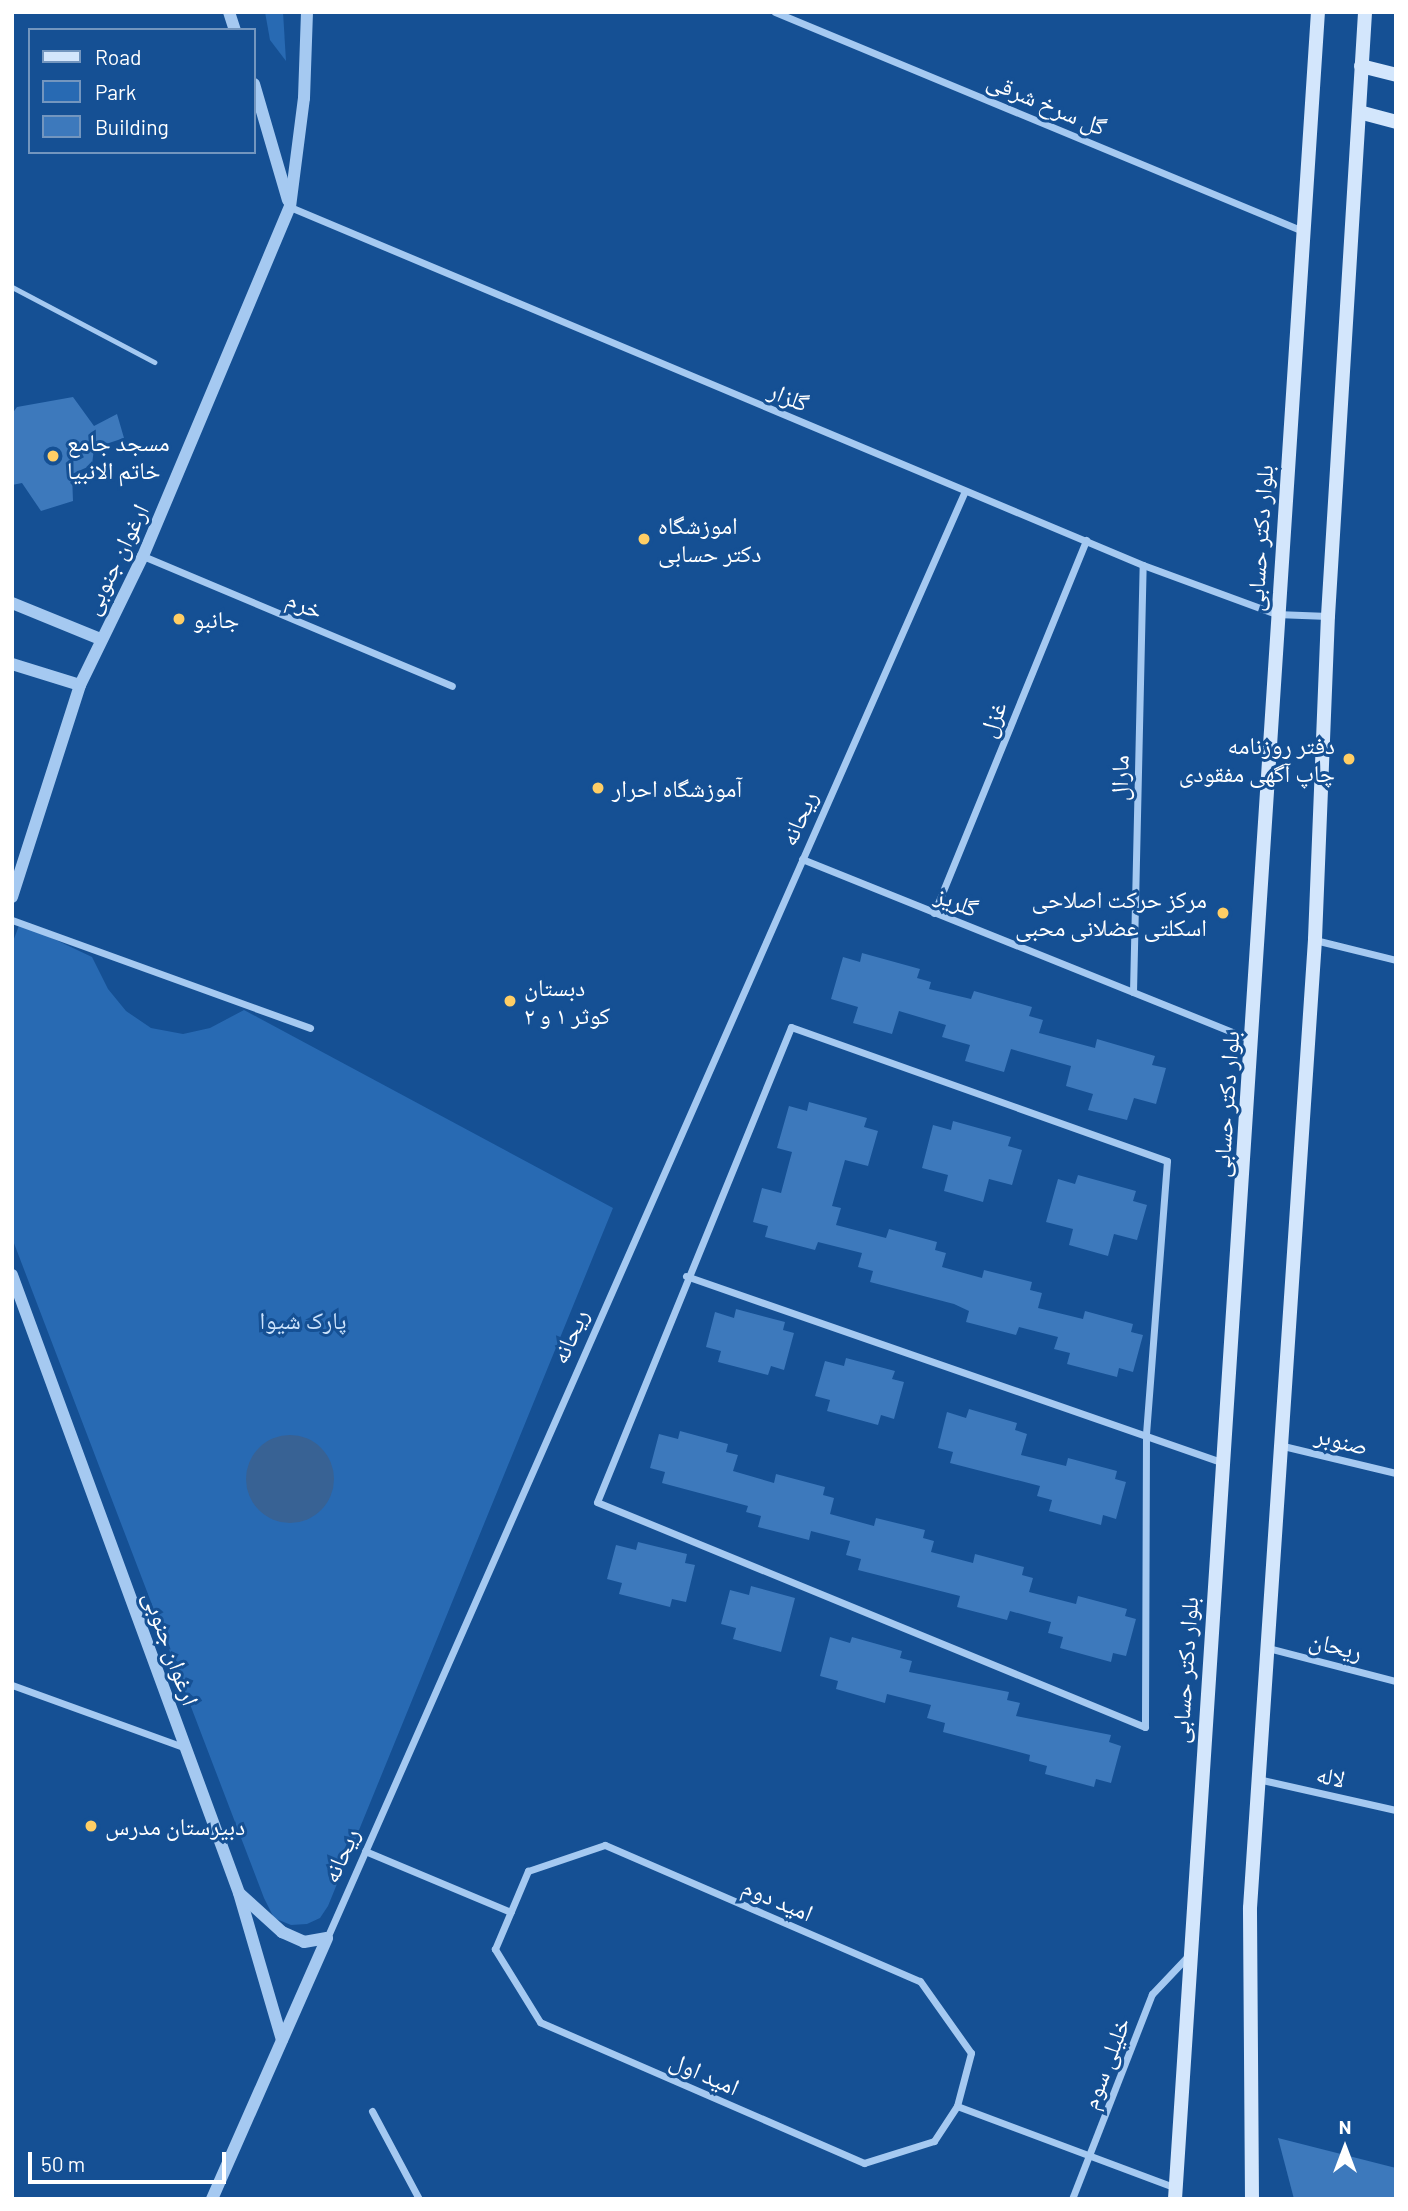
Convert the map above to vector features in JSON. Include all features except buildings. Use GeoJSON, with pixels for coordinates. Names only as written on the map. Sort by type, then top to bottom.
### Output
{"type":"FeatureCollection","features":[{"type":"Feature","properties":{"kind":"main road"},"geometry":{"type":"LineString","coordinates":[[1252,2199],[1250,1908],[1315,939],[1328,616],[1365,12]]}},
{"type":"Feature","properties":{"kind":"main road","name":"بلوار دکتر حسابی"},"geometry":{"type":"LineString","coordinates":[[1176,2193],[1221,1462],[1252,1040],[1276,614],[1303,231],[1314,14]]}},
{"type":"Feature","properties":{"kind":"main road"},"geometry":{"type":"LineString","coordinates":[[1361,66],[1396,75]]}},
{"type":"Feature","properties":{"kind":"main road"},"geometry":{"type":"LineString","coordinates":[[1359,112],[1396,122]]}},
{"type":"Feature","properties":{"kind":"main road"},"geometry":{"type":"LineString","coordinates":[[1252,2167],[1263,2199]]}},
{"type":"Feature","properties":{"kind":"street","name":"ارغوان جنوبی"},"geometry":{"type":"LineString","coordinates":[[12,897],[80,685],[100,639],[143,556],[290,207],[304,98],[307,12]]}},
{"type":"Feature","properties":{"kind":"street","name":"گل سرخ شرقی"},"geometry":{"type":"LineString","coordinates":[[775,12],[1303,231]]}},
{"type":"Feature","properties":{"kind":"street"},"geometry":{"type":"LineString","coordinates":[[256,91],[290,207]]}},
{"type":"Feature","properties":{"kind":"street","name":"گلزار"},"geometry":{"type":"LineString","coordinates":[[290,207],[1143,565],[1276,614],[1328,616]]}},
{"type":"Feature","properties":{"kind":"street","name":"ریحانه"},"geometry":{"type":"LineString","coordinates":[[212,2199],[965,491]]}},
{"type":"Feature","properties":{"kind":"street","name":"غزل"},"geometry":{"type":"LineString","coordinates":[[934,913],[1086,540]]}},
{"type":"Feature","properties":{"kind":"street","name":"خرم"},"geometry":{"type":"LineString","coordinates":[[143,556],[452,686]]}},
{"type":"Feature","properties":{"kind":"street","name":"مارال"},"geometry":{"type":"LineString","coordinates":[[1133,992],[1143,565]]}},
{"type":"Feature","properties":{"kind":"street"},"geometry":{"type":"LineString","coordinates":[[12,603],[100,639]]}},
{"type":"Feature","properties":{"kind":"street"},"geometry":{"type":"LineString","coordinates":[[12,664],[80,685]]}},
{"type":"Feature","properties":{"kind":"street","name":"گلریز"},"geometry":{"type":"LineString","coordinates":[[802,859],[1252,1040]]}},
{"type":"Feature","properties":{"kind":"street"},"geometry":{"type":"LineString","coordinates":[[12,920],[310,1027]]}},
{"type":"Feature","properties":{"kind":"street"},"geometry":{"type":"LineString","coordinates":[[1315,939],[1396,960]]}},
{"type":"Feature","properties":{"kind":"street"},"geometry":{"type":"LineString","coordinates":[[791,1027],[1167,1161],[1146,1435],[1145,1727],[597,1502],[686,1276],[791,1027]]}},
{"type":"Feature","properties":{"kind":"street","name":"ارغوان جنوبی"},"geometry":{"type":"LineString","coordinates":[[12,1275],[239,1893],[282,2040]]}},
{"type":"Feature","properties":{"kind":"street"},"geometry":{"type":"LineString","coordinates":[[686,1276],[1221,1462]]}},
{"type":"Feature","properties":{"kind":"street","name":"صنوبر"},"geometry":{"type":"LineString","coordinates":[[1279,1445],[1396,1473]]}},
{"type":"Feature","properties":{"kind":"street","name":"ریحان"},"geometry":{"type":"LineString","coordinates":[[1266,1647],[1396,1681]]}},
{"type":"Feature","properties":{"kind":"street"},"geometry":{"type":"LineString","coordinates":[[12,1685],[186,1748]]}},
{"type":"Feature","properties":{"kind":"street","name":"لاله"},"geometry":{"type":"LineString","coordinates":[[1258,1779],[1396,1810]]}},
{"type":"Feature","properties":{"kind":"street","name":"امید دوم"},"geometry":{"type":"LineString","coordinates":[[510,1912],[528,1871],[605,1845],[920,1981],[971,2053],[957,2106]]}},
{"type":"Feature","properties":{"kind":"street"},"geometry":{"type":"LineString","coordinates":[[365,1851],[510,1912]]}},
{"type":"Feature","properties":{"kind":"street"},"geometry":{"type":"LineString","coordinates":[[239,1893],[282,1932],[304,1942],[327,1938]]}},
{"type":"Feature","properties":{"kind":"street","name":"امید اول"},"geometry":{"type":"LineString","coordinates":[[510,1912],[495,1949],[540,2022],[801,2136],[864,2163],[934,2141],[957,2106]]}},
{"type":"Feature","properties":{"kind":"street","name":"خلیلی سوم"},"geometry":{"type":"LineString","coordinates":[[1072,2199],[1152,1994],[1191,1952]]}},
{"type":"Feature","properties":{"kind":"street"},"geometry":{"type":"LineString","coordinates":[[957,2106],[1090,2154],[1176,2193]]}},
{"type":"Feature","properties":{"kind":"street"},"geometry":{"type":"LineString","coordinates":[[372,2111],[419,2199]]}},
{"type":"Feature","properties":{"kind":"lane"},"geometry":{"type":"LineString","coordinates":[[12,287],[154,362]]}},
{"type":"Feature","properties":{"kind":"green space"},"geometry":{"type":"Polygon","coordinates":[[[265,12],[283,12],[286,61],[270,40],[265,12]]]}},
{"type":"Feature","properties":{"kind":"green space","name":"پارک شیوا"},"geometry":{"type":"Polygon","coordinates":[[[20,923],[92,957],[108,989],[126,1011],[151,1028],[183,1034],[210,1028],[244,1010],[613,1208],[328,1906],[320,1918],[307,1924],[291,1925],[274,1918],[264,1898],[12,1238],[12,944],[20,923]]]}},
{"type":"Feature","properties":{"kind":"shaded area"},"geometry":{"type":"Polygon","coordinates":[[[290,1435],[307,1439],[321,1448],[330,1462],[334,1479],[330,1496],[321,1510],[307,1519],[290,1523],[273,1519],[259,1510],[250,1496],[246,1479],[250,1462],[259,1448],[273,1439],[290,1435]]]}},
{"type":"Feature","properties":{"kind":"place","name":"مسجد جامع خاتم الانبیا"},"geometry":{"type":"Point","coordinates":[53,456]}},
{"type":"Feature","properties":{"kind":"place","name":"اموزشگاه دکتر حسابی"},"geometry":{"type":"Point","coordinates":[644,539]}},
{"type":"Feature","properties":{"kind":"place","name":"جانبو"},"geometry":{"type":"Point","coordinates":[179,619]}},
{"type":"Feature","properties":{"kind":"place","name":"دفتر روزنامه چاپ آگهی مفقودی"},"geometry":{"type":"Point","coordinates":[1349,759]}},
{"type":"Feature","properties":{"kind":"place","name":"آموزشگاه احرار"},"geometry":{"type":"Point","coordinates":[598,788]}},
{"type":"Feature","properties":{"kind":"place","name":"مرکز حرکت اصلاحی اسکلتی عضلانی محبی"},"geometry":{"type":"Point","coordinates":[1223,913]}},
{"type":"Feature","properties":{"kind":"place","name":"دبستان کوثر ۱ و ۲"},"geometry":{"type":"Point","coordinates":[510,1001]}},
{"type":"Feature","properties":{"kind":"place","name":"دبیرستان مدرس"},"geometry":{"type":"Point","coordinates":[91,1826]}}]}
